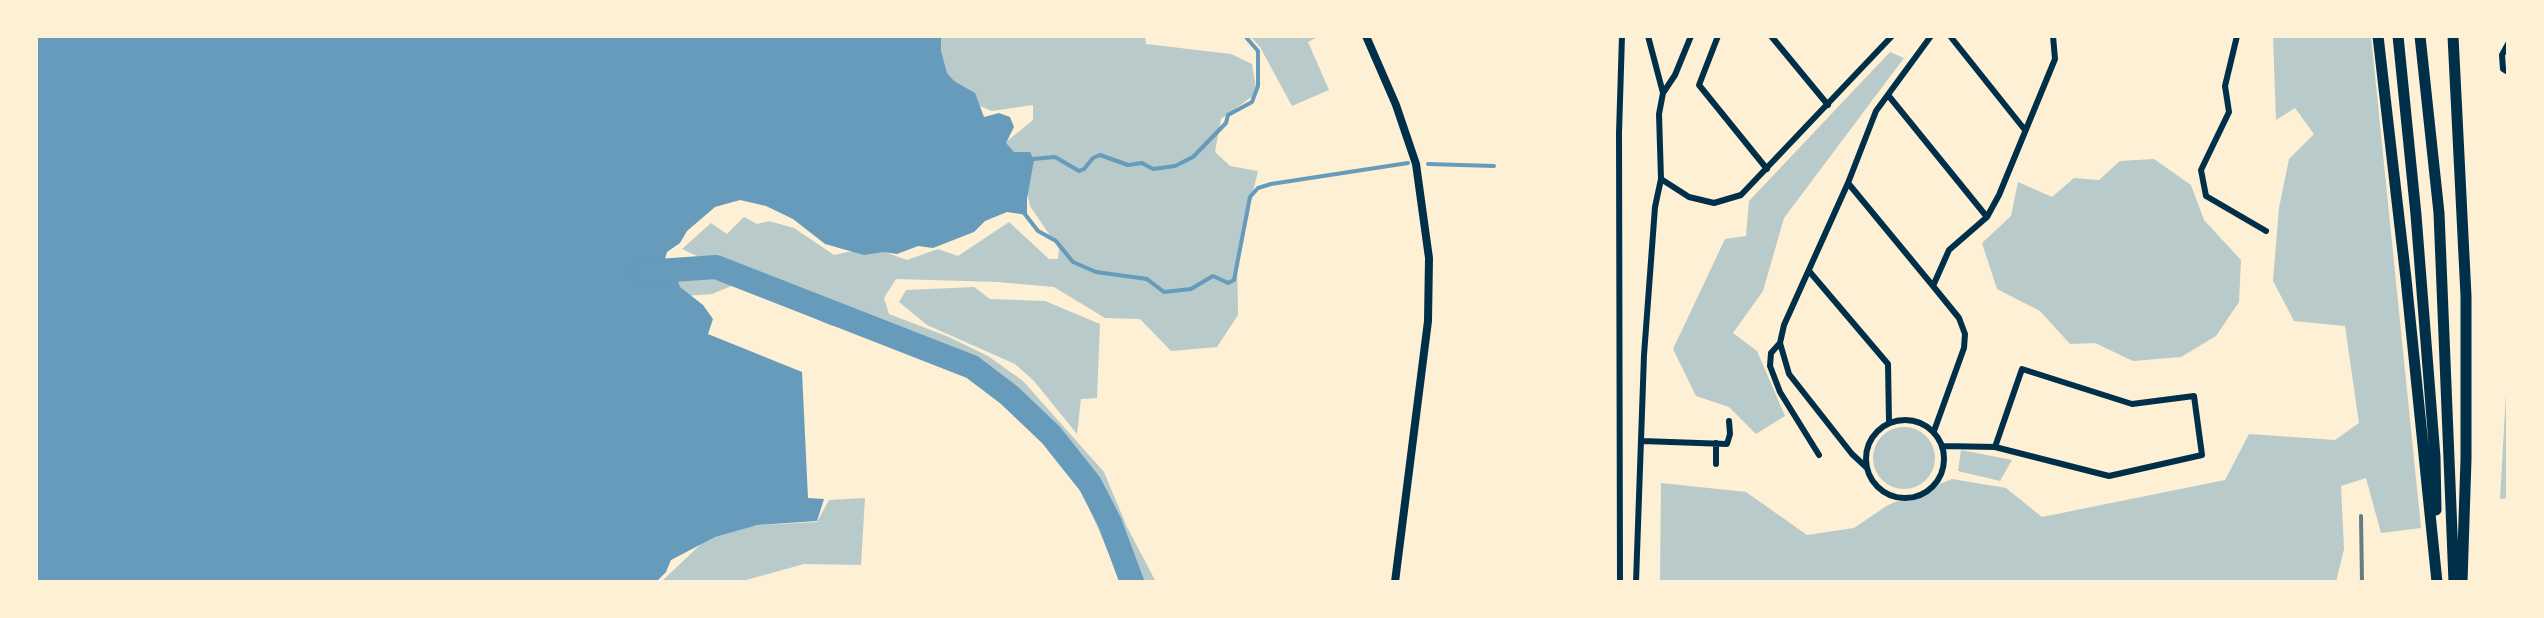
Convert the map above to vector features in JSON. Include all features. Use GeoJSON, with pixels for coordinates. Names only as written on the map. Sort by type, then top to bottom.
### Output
{"type":"FeatureCollection","features":[{"type":"Feature","properties":{"kind":"highway"},"geometry":{"type":"LineString","coordinates":[[2378,36],[2430,457]]}},
{"type":"Feature","properties":{"kind":"highway"},"geometry":{"type":"LineString","coordinates":[[2398,36],[2416,215],[2438,582]]}},
{"type":"Feature","properties":{"kind":"highway"},"geometry":{"type":"LineString","coordinates":[[2420,36],[2439,213],[2454,582]]}},
{"type":"Feature","properties":{"kind":"highway"},"geometry":{"type":"LineString","coordinates":[[2453,36],[2466,296],[2462,582]]}},
{"type":"Feature","properties":{"kind":"main road"},"geometry":{"type":"LineString","coordinates":[[1366,36],[1396,105],[1416,164],[1429,258],[1428,321],[1395,582]]}},
{"type":"Feature","properties":{"kind":"street"},"geometry":{"type":"LineString","coordinates":[[1620,582],[1619,133],[1622,36]]}},
{"type":"Feature","properties":{"kind":"street"},"geometry":{"type":"LineString","coordinates":[[1648,36],[1663,93]]}},
{"type":"Feature","properties":{"kind":"street"},"geometry":{"type":"LineString","coordinates":[[1636,582],[1644,355],[1655,207],[1661,179],[1659,114],[1663,93],[1675,75],[1691,36]]}},
{"type":"Feature","properties":{"kind":"street"},"geometry":{"type":"LineString","coordinates":[[1718,36],[1699,85],[1767,169]]}},
{"type":"Feature","properties":{"kind":"street"},"geometry":{"type":"LineString","coordinates":[[1771,36],[1828,105]]}},
{"type":"Feature","properties":{"kind":"street"},"geometry":{"type":"LineString","coordinates":[[1661,179],[1689,197],[1714,203],[1741,195],[1892,36]]}},
{"type":"Feature","properties":{"kind":"street"},"geometry":{"type":"LineString","coordinates":[[1866,467],[1852,454],[1789,374],[1780,343],[1784,325],[1848,183],[1876,111],[1931,36]]}},
{"type":"Feature","properties":{"kind":"street"},"geometry":{"type":"LineString","coordinates":[[1950,36],[2025,130]]}},
{"type":"Feature","properties":{"kind":"street"},"geometry":{"type":"LineString","coordinates":[[1933,286],[1949,250],[1987,217],[1999,195],[2055,59],[2053,36]]}},
{"type":"Feature","properties":{"kind":"street"},"geometry":{"type":"LineString","coordinates":[[2237,36],[2225,86],[2229,112],[2201,170],[2206,196],[2266,231]]}},
{"type":"Feature","properties":{"kind":"street"},"geometry":{"type":"LineString","coordinates":[[2508,44],[2502,55],[2503,69],[2508,72]]}},
{"type":"Feature","properties":{"kind":"street"},"geometry":{"type":"LineString","coordinates":[[1888,95],[1987,217]]}},
{"type":"Feature","properties":{"kind":"street"},"geometry":{"type":"LineString","coordinates":[[1848,183],[1959,318],[1965,334],[1964,348],[1934,431]]}},
{"type":"Feature","properties":{"kind":"street"},"geometry":{"type":"LineString","coordinates":[[1809,271],[1888,364],[1889,422]]}},
{"type":"Feature","properties":{"kind":"street"},"geometry":{"type":"LineString","coordinates":[[1780,343],[1771,353],[1770,366],[1780,392],[1819,455]]}},
{"type":"Feature","properties":{"kind":"street"},"geometry":{"type":"LineString","coordinates":[[1943,446],[1995,447],[2109,476],[2202,455],[2194,396],[2132,404],[2022,369],[1995,447]]}},
{"type":"Feature","properties":{"kind":"street"},"geometry":{"type":"LineString","coordinates":[[1913,419],[1934,431],[1943,446],[1945,462],[1940,477],[1930,490],[1915,497],[1899,498],[1884,492],[1872,481],[1866,467],[1866,449],[1874,433],[1889,422],[1913,419]]}},
{"type":"Feature","properties":{"kind":"street"},"geometry":{"type":"LineString","coordinates":[[1642,441],[1727,444],[1729,421]]}},
{"type":"Feature","properties":{"kind":"street"},"geometry":{"type":"LineString","coordinates":[[1716,443],[1716,464]]}},
{"type":"Feature","properties":{"kind":"shaded area"},"geometry":{"type":"Polygon","coordinates":[[[910,36],[1145,36],[1146,44],[1231,54],[1252,64],[1257,93],[1221,119],[1215,152],[1230,166],[1258,171],[1237,257],[1238,315],[1217,347],[1171,351],[1140,319],[1105,318],[1054,287],[896,279],[884,298],[889,314],[988,356],[1023,381],[1104,472],[1127,527],[1156,582],[1121,582],[1079,484],[992,386],[871,334],[829,325],[739,283],[712,294],[658,298],[668,276],[701,258],[682,249],[711,223],[727,234],[744,217],[757,224],[769,221],[794,228],[834,255],[871,247],[907,260],[938,249],[958,256],[1009,222],[1049,259],[1058,259],[1059,249],[1030,206],[1024,176],[1008,160],[1006,142],[1033,120],[1033,105],[992,111],[955,96],[910,36]]]}},
{"type":"Feature","properties":{"kind":"shaded area"},"geometry":{"type":"Polygon","coordinates":[[[1250,36],[1319,36],[1308,42],[1329,90],[1292,106],[1260,47],[1250,36]]]}},
{"type":"Feature","properties":{"kind":"shaded area"},"geometry":{"type":"Polygon","coordinates":[[[2273,36],[2371,36],[2421,528],[2381,533],[2366,478],[2341,486],[2344,549],[2336,582],[1660,582],[1661,483],[1746,492],[1807,535],[1854,528],[1888,505],[1952,479],[2006,488],[2042,517],[2225,480],[2249,434],[2335,440],[2359,423],[2345,326],[2294,321],[2273,281],[2279,208],[2289,159],[2314,134],[2295,108],[2276,120],[2273,36]]]}},
{"type":"Feature","properties":{"kind":"shaded area"},"geometry":{"type":"Polygon","coordinates":[[[1890,52],[1904,58],[1784,218],[1763,291],[1733,333],[1757,351],[1785,416],[1756,434],[1729,407],[1696,396],[1673,349],[1725,239],[1746,236],[1749,201],[1890,52]]]}},
{"type":"Feature","properties":{"kind":"shaded area"},"geometry":{"type":"Polygon","coordinates":[[[2154,159],[2191,185],[2204,220],[2241,260],[2239,302],[2216,336],[2181,357],[2133,361],[2095,343],[2070,344],[2040,311],[1997,289],[1982,243],[2011,216],[2018,182],[2052,197],[2074,178],[2099,180],[2120,161],[2154,159]]]}},
{"type":"Feature","properties":{"kind":"shaded area"},"geometry":{"type":"Polygon","coordinates":[[[974,287],[990,299],[1045,301],[1100,324],[1097,398],[1081,399],[1077,434],[1034,381],[1015,364],[927,325],[899,302],[906,290],[974,287]]]}},
{"type":"Feature","properties":{"kind":"shaded area"},"geometry":{"type":"Polygon","coordinates":[[[2508,358],[2508,498],[2500,499],[2508,358]]]}},
{"type":"Feature","properties":{"kind":"shaded area"},"geometry":{"type":"Polygon","coordinates":[[[1904,427],[1916,429],[1926,436],[1933,446],[1933,470],[1926,480],[1916,487],[1904,489],[1892,487],[1882,480],[1875,470],[1873,458],[1875,446],[1882,436],[1892,429],[1904,427]]]}},
{"type":"Feature","properties":{"kind":"shaded area"},"geometry":{"type":"Polygon","coordinates":[[[1961,450],[2012,460],[2000,481],[1958,471],[1961,450]]]}},
{"type":"Feature","properties":{"kind":"shaded area"},"geometry":{"type":"Polygon","coordinates":[[[865,498],[861,565],[804,564],[746,582],[661,582],[719,527],[817,522],[829,500],[865,498]]]}},
{"type":"Feature","properties":{"kind":"water"},"geometry":{"type":"Polygon","coordinates":[[[36,36],[941,36],[941,51],[947,73],[954,81],[975,93],[984,117],[999,113],[1010,117],[1014,127],[1006,143],[1014,152],[1030,152],[1034,160],[1027,215],[1007,212],[985,221],[974,232],[933,248],[918,246],[897,254],[883,252],[864,255],[825,244],[793,219],[766,206],[740,200],[715,207],[687,231],[680,243],[667,252],[665,259],[672,264],[680,287],[703,305],[713,319],[708,334],[802,372],[808,498],[824,499],[817,521],[757,525],[715,537],[671,560],[666,572],[656,582],[36,582],[36,36]]]}},
{"type":"Feature","properties":{"kind":"waterway"},"geometry":{"type":"LineString","coordinates":[[1033,159],[1055,157],[1079,171],[1100,155],[1128,165],[1142,163],[1153,169],[1175,166],[1193,157],[1226,123],[1228,115],[1252,102],[1258,86],[1258,51],[1245,36]]}},
{"type":"Feature","properties":{"kind":"waterway"},"geometry":{"type":"LineString","coordinates":[[1024,213],[1038,231],[1056,241],[1073,262],[1096,272],[1147,279],[1164,292],[1191,289],[1213,276],[1228,283],[1234,280],[1250,197],[1258,188],[1408,163]]}},
{"type":"Feature","properties":{"kind":"waterway"},"geometry":{"type":"LineString","coordinates":[[1428,164],[1494,166]]}},
{"type":"Feature","properties":{"kind":"waterway"},"geometry":{"type":"LineString","coordinates":[[643,272],[716,267],[972,367],[1009,395],[1051,435],[1090,484],[1110,523],[1132,582]]}},
{"type":"Feature","properties":{"kind":"railway"},"geometry":{"type":"LineString","coordinates":[[2361,516],[2362,582]]}}]}
